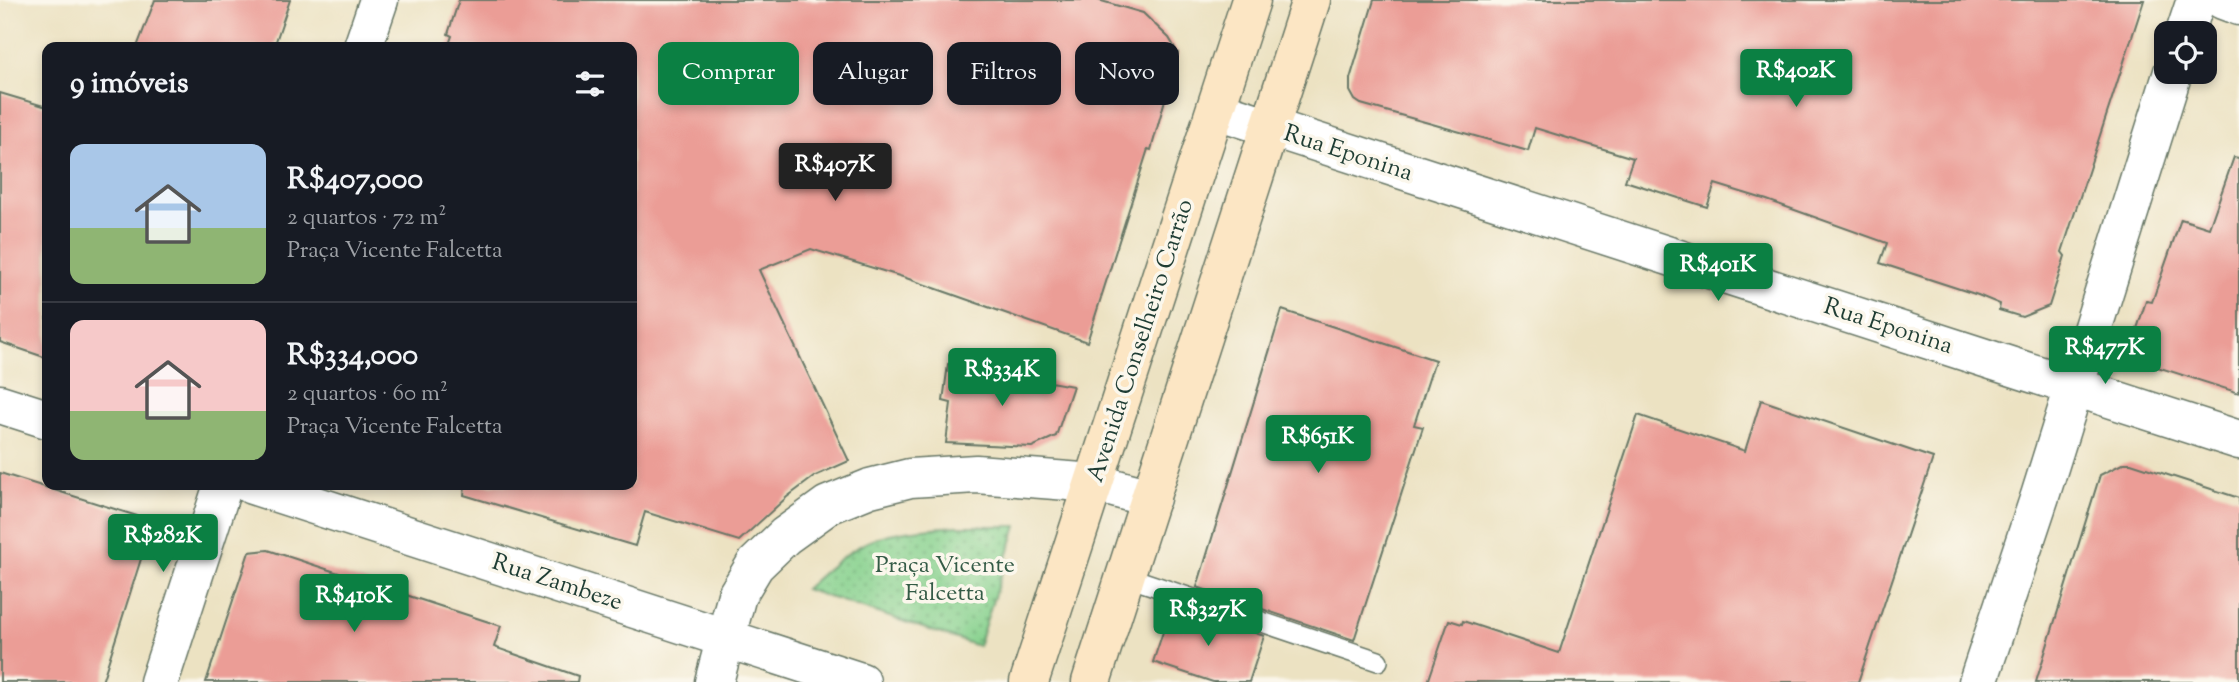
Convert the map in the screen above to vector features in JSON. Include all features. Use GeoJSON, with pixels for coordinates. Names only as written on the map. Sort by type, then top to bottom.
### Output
{"type":"FeatureCollection","features":[{"type":"Feature","properties":{"kind":"main road","name":"Avenida Conselheiro Carrão"},"geometry":{"type":"LineString","coordinates":[[1029,682],[1251,0]]}},
{"type":"Feature","properties":{"kind":"main road"},"geometry":{"type":"LineString","coordinates":[[1091,682],[1270,129],[1307,1]]}},
{"type":"Feature","properties":{"kind":"street"},"geometry":{"type":"LineString","coordinates":[[365,42],[379,0]]}},
{"type":"Feature","properties":{"kind":"street"},"geometry":{"type":"LineString","coordinates":[[2189,21],[2196,0]]}},
{"type":"Feature","properties":{"kind":"street"},"geometry":{"type":"LineString","coordinates":[[2223,0],[2239,6]]}},
{"type":"Feature","properties":{"kind":"street"},"geometry":{"type":"LineString","coordinates":[[1978,682],[2169,84]]}},
{"type":"Feature","properties":{"kind":"street","name":"Rua Eponina"},"geometry":{"type":"LineString","coordinates":[[1217,110],[2239,440]]}},
{"type":"Feature","properties":{"kind":"street"},"geometry":{"type":"LineString","coordinates":[[0,404],[42,417]]}},
{"type":"Feature","properties":{"kind":"street"},"geometry":{"type":"LineString","coordinates":[[714,682],[737,595],[755,565],[785,536],[828,505],[870,488],[910,478],[976,474],[1094,483],[1150,498]]}},
{"type":"Feature","properties":{"kind":"street"},"geometry":{"type":"LineString","coordinates":[[159,682],[221,490]]}},
{"type":"Feature","properties":{"kind":"street","name":"Rua Zambeze"},"geometry":{"type":"LineString","coordinates":[[268,490],[861,682]]}},
{"type":"Feature","properties":{"kind":"lane"},"geometry":{"type":"LineString","coordinates":[[1125,576],[1378,661]]}},
{"type":"Feature","properties":{"kind":"green space","name":"Praça Vicente Falcetta"},"geometry":{"type":"Polygon","coordinates":[[[957,526],[1017,526],[978,646],[805,589],[842,557],[875,539],[903,531],[957,526]]]}},
{"type":"Feature","properties":{"kind":"building"},"geometry":{"type":"Polygon","coordinates":[[[155,0],[290,0],[276,42],[139,42],[155,0]]]}},
{"type":"Feature","properties":{"kind":"building"},"geometry":{"type":"Polygon","coordinates":[[[459,0],[1098,0],[1143,13],[1171,42],[1075,42],[1075,105],[1164,105],[1087,342],[906,278],[811,249],[759,270],[849,461],[815,476],[787,497],[739,541],[645,512],[635,546],[464,495],[464,490],[637,490],[637,42],[450,42],[452,36],[448,34],[459,0]]]}},
{"type":"Feature","properties":{"kind":"building"},"geometry":{"type":"Polygon","coordinates":[[[1374,0],[2144,0],[2062,252],[2065,256],[2049,306],[2022,317],[1999,310],[2000,304],[1978,295],[1880,263],[1887,243],[1767,200],[1715,184],[1707,207],[1625,181],[1633,158],[1535,128],[1528,151],[1361,104],[1350,91],[1350,79],[1374,0]]]}},
{"type":"Feature","properties":{"kind":"building"},"geometry":{"type":"Polygon","coordinates":[[[0,93],[42,106],[42,356],[0,342],[0,93]]]}},
{"type":"Feature","properties":{"kind":"building"},"geometry":{"type":"Polygon","coordinates":[[[2234,157],[2239,158],[2239,393],[2154,366],[2144,355],[2136,332],[2146,301],[2152,302],[2181,219],[2209,228],[2234,157]]]}},
{"type":"Feature","properties":{"kind":"building"},"geometry":{"type":"Polygon","coordinates":[[[1282,310],[1435,360],[1414,425],[1423,427],[1354,640],[1197,587],[1282,310]]]}},
{"type":"Feature","properties":{"kind":"building"},"geometry":{"type":"Polygon","coordinates":[[[948,364],[1073,386],[1056,436],[1032,447],[946,443],[951,403],[943,401],[948,364]]]}},
{"type":"Feature","properties":{"kind":"building"},"geometry":{"type":"Polygon","coordinates":[[[1761,400],[1933,458],[1858,682],[1428,682],[1449,620],[1462,624],[1463,621],[1559,653],[1638,415],[1745,451],[1761,400]]]}},
{"type":"Feature","properties":{"kind":"building"},"geometry":{"type":"Polygon","coordinates":[[[2124,463],[2239,498],[2239,682],[2036,682],[2100,475],[2124,463]]]}},
{"type":"Feature","properties":{"kind":"building"},"geometry":{"type":"Polygon","coordinates":[[[0,473],[42,486],[42,490],[54,490],[153,521],[102,682],[0,682],[0,473]]]}},
{"type":"Feature","properties":{"kind":"building"},"geometry":{"type":"Polygon","coordinates":[[[268,550],[501,626],[494,647],[578,676],[577,682],[206,682],[249,552],[268,550]]]}},
{"type":"Feature","properties":{"kind":"building"},"geometry":{"type":"Polygon","coordinates":[[[1172,605],[1264,636],[1249,682],[1213,682],[1153,662],[1172,605]]]}}]}
